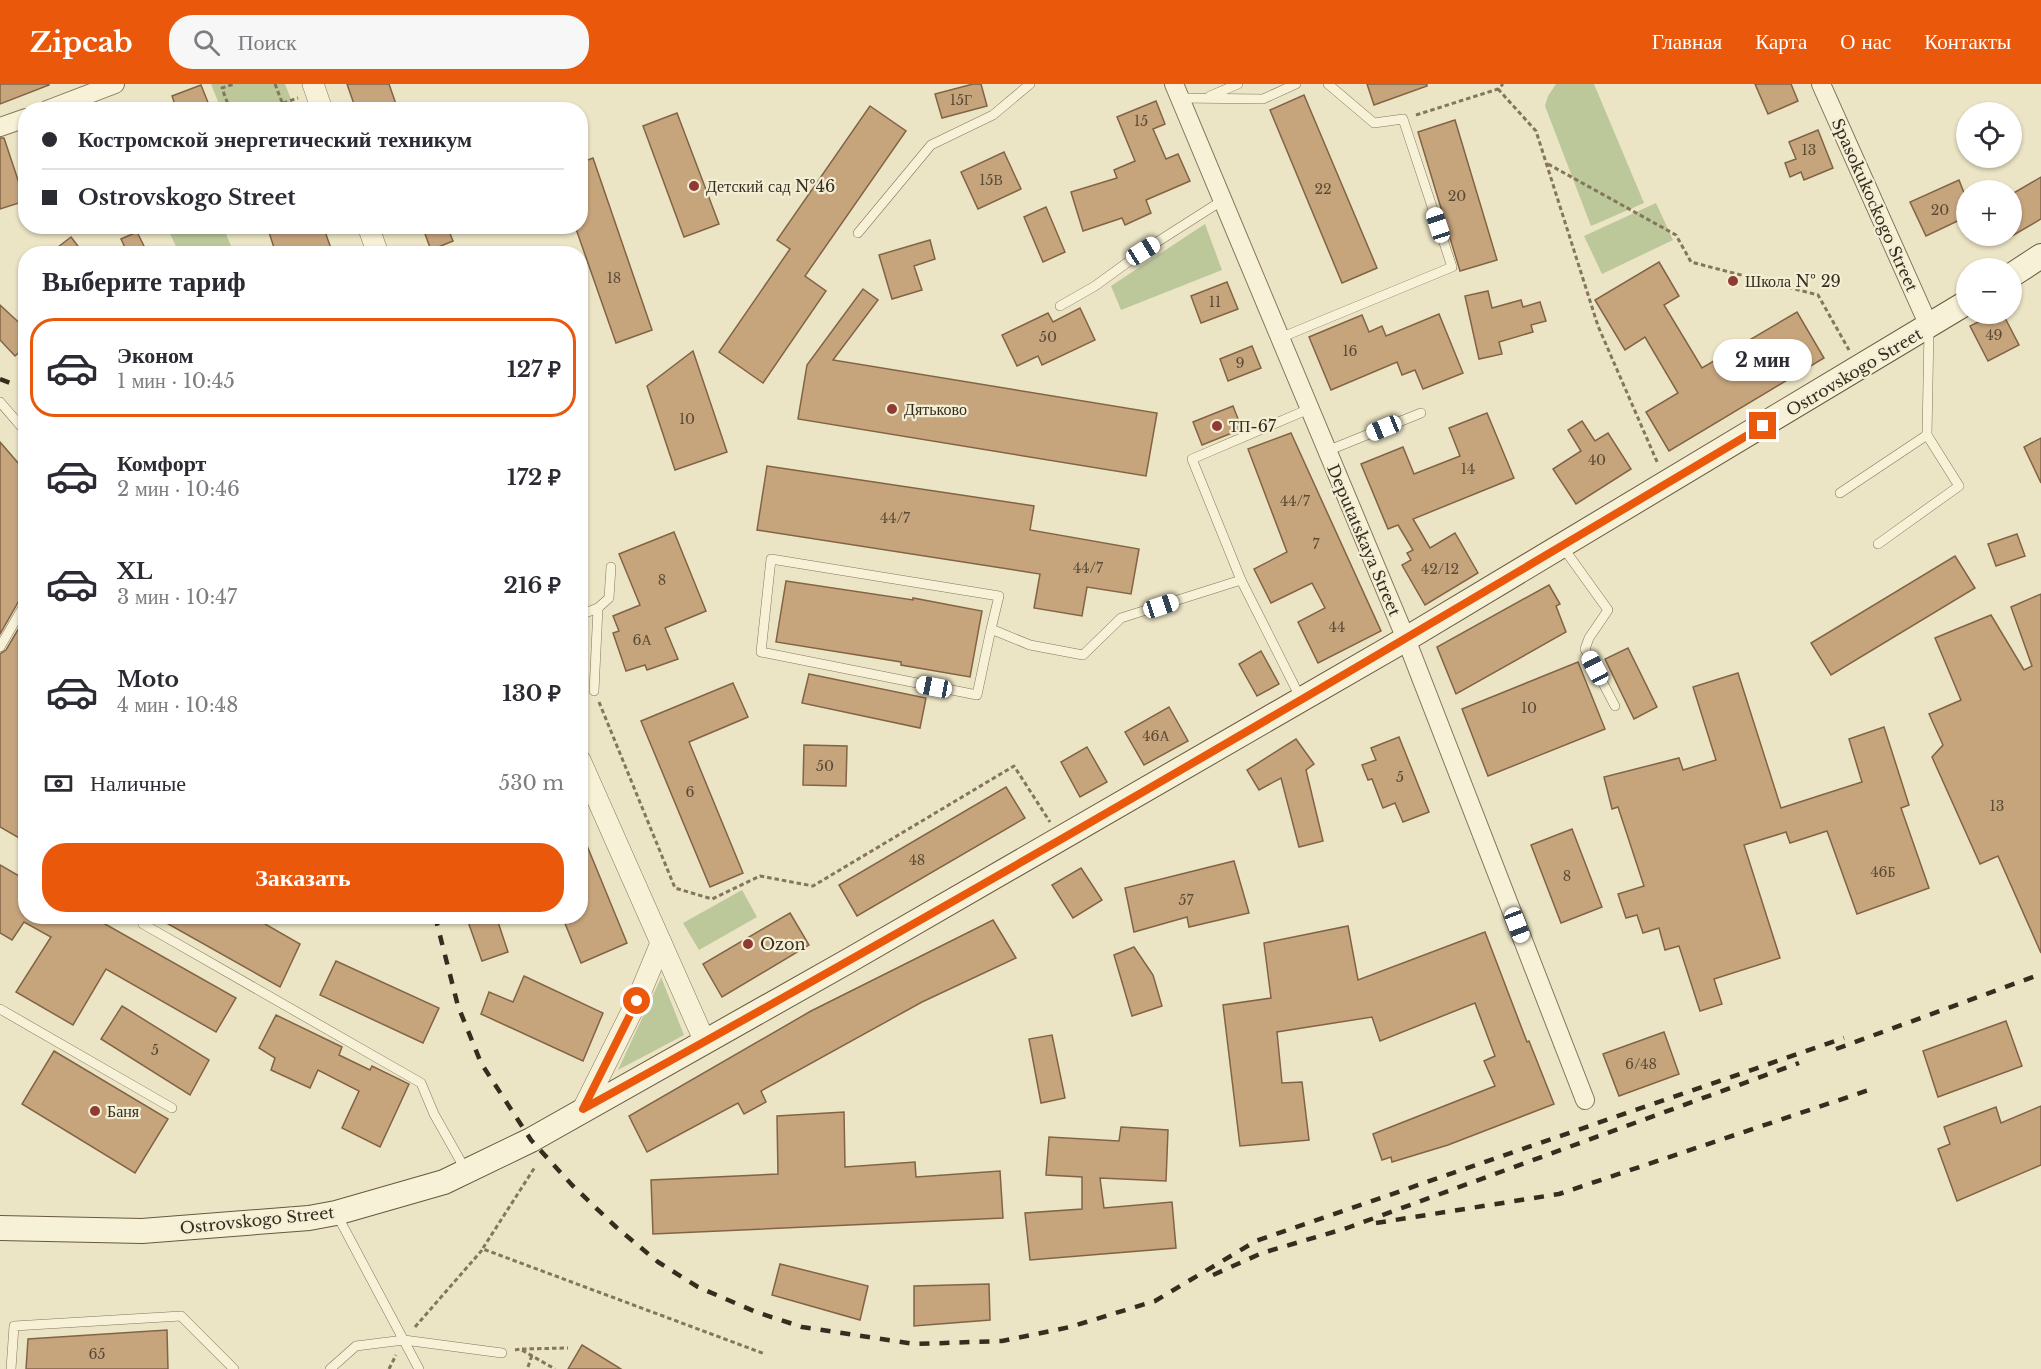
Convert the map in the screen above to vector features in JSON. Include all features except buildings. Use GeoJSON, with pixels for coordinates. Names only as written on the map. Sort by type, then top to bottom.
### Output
{"type":"FeatureCollection","features":[{"type":"Feature","properties":{"kind":"main road"},"geometry":{"type":"LineString","coordinates":[[2022,268],[2041,256]]}},
{"type":"Feature","properties":{"kind":"main road","name":"Ostrovskogo Street"},"geometry":{"type":"LineString","coordinates":[[0,1228],[142,1231],[309,1218],[336,1213],[444,1182],[466,1172],[531,1140],[705,1042],[1301,700],[1956,309]]}},
{"type":"Feature","properties":{"kind":"street"},"geometry":{"type":"LineString","coordinates":[[68,102],[115,84]]}},
{"type":"Feature","properties":{"kind":"street","name":"Spasokukoсkogo Street"},"geometry":{"type":"LineString","coordinates":[[1821,84],[1929,326]]}},
{"type":"Feature","properties":{"kind":"street","name":"Deputatskaya Street"},"geometry":{"type":"LineString","coordinates":[[1177,91],[1406,639],[1586,1100]]}},
{"type":"Feature","properties":{"kind":"street"},"geometry":{"type":"LineString","coordinates":[[0,127],[18,120]]}},
{"type":"Feature","properties":{"kind":"street"},"geometry":{"type":"LineString","coordinates":[[588,778],[705,1042]]}},
{"type":"Feature","properties":{"kind":"street"},"geometry":{"type":"LineString","coordinates":[[583,1109],[637,1001],[661,943]]}},
{"type":"Feature","properties":{"kind":"lane"},"geometry":{"type":"LineString","coordinates":[[858,233],[931,145],[993,115],[1030,84]]}},
{"type":"Feature","properties":{"kind":"lane"},"geometry":{"type":"LineString","coordinates":[[1205,98],[1238,84]]}},
{"type":"Feature","properties":{"kind":"lane"},"geometry":{"type":"LineString","coordinates":[[1177,91],[1205,98],[1263,99],[1296,84]]}},
{"type":"Feature","properties":{"kind":"lane"},"geometry":{"type":"LineString","coordinates":[[1280,338],[1452,267],[1403,120],[1374,123],[1328,84]]}},
{"type":"Feature","properties":{"kind":"lane"},"geometry":{"type":"LineString","coordinates":[[1060,306],[1095,286],[1143,251],[1223,200]]}},
{"type":"Feature","properties":{"kind":"lane"},"geometry":{"type":"LineString","coordinates":[[1878,544],[1959,486],[1927,435],[1929,326]]}},
{"type":"Feature","properties":{"kind":"lane"},"geometry":{"type":"LineString","coordinates":[[0,402],[18,423]]}},
{"type":"Feature","properties":{"kind":"lane"},"geometry":{"type":"LineString","coordinates":[[1301,700],[1241,580],[1192,459],[1309,408]]}},
{"type":"Feature","properties":{"kind":"lane"},"geometry":{"type":"LineString","coordinates":[[1327,451],[1421,413]]}},
{"type":"Feature","properties":{"kind":"lane"},"geometry":{"type":"LineString","coordinates":[[1840,493],[1927,435]]}},
{"type":"Feature","properties":{"kind":"lane"},"geometry":{"type":"LineString","coordinates":[[1562,546],[1608,610],[1589,638],[1585,649],[1615,706]]}},
{"type":"Feature","properties":{"kind":"lane"},"geometry":{"type":"LineString","coordinates":[[771,560],[999,596],[991,629],[977,695],[761,652],[771,560]]}},
{"type":"Feature","properties":{"kind":"lane"},"geometry":{"type":"LineString","coordinates":[[588,612],[598,608],[609,598],[611,567]]}},
{"type":"Feature","properties":{"kind":"lane"},"geometry":{"type":"LineString","coordinates":[[991,629],[1030,645],[1083,655],[1122,618],[1241,580]]}},
{"type":"Feature","properties":{"kind":"lane"},"geometry":{"type":"LineString","coordinates":[[594,691],[598,608]]}},
{"type":"Feature","properties":{"kind":"lane"},"geometry":{"type":"LineString","coordinates":[[0,647],[18,616]]}},
{"type":"Feature","properties":{"kind":"lane"},"geometry":{"type":"LineString","coordinates":[[143,924],[421,1083],[466,1172]]}},
{"type":"Feature","properties":{"kind":"lane"},"geometry":{"type":"LineString","coordinates":[[0,1009],[172,1108]]}},
{"type":"Feature","properties":{"kind":"lane"},"geometry":{"type":"LineString","coordinates":[[336,1213],[419,1369]]}},
{"type":"Feature","properties":{"kind":"lane"},"geometry":{"type":"LineString","coordinates":[[11,1369],[14,1326],[181,1316],[234,1369]]}},
{"type":"Feature","properties":{"kind":"lane"},"geometry":{"type":"LineString","coordinates":[[330,1369],[356,1346],[404,1340],[502,1353]]}},
{"type":"Feature","properties":{"kind":"path"},"geometry":{"type":"LineString","coordinates":[[227,102],[222,88],[234,84]]}},
{"type":"Feature","properties":{"kind":"path"},"geometry":{"type":"LineString","coordinates":[[275,84],[283,102]]}},
{"type":"Feature","properties":{"kind":"path"},"geometry":{"type":"LineString","coordinates":[[1403,120],[1498,89],[1503,84]]}},
{"type":"Feature","properties":{"kind":"path"},"geometry":{"type":"LineString","coordinates":[[1498,89],[1536,131],[1598,326],[1666,484]]}},
{"type":"Feature","properties":{"kind":"path"},"geometry":{"type":"LineString","coordinates":[[285,102],[308,90]]}},
{"type":"Feature","properties":{"kind":"path"},"geometry":{"type":"LineString","coordinates":[[1546,164],[1676,235],[1691,262],[1818,296],[1860,368]]}},
{"type":"Feature","properties":{"kind":"path"},"geometry":{"type":"LineString","coordinates":[[594,691],[675,888],[712,899],[759,876],[813,886],[1014,766],[1060,839]]}},
{"type":"Feature","properties":{"kind":"path"},"geometry":{"type":"LineString","coordinates":[[404,1340],[483,1249],[535,1167]]}},
{"type":"Feature","properties":{"kind":"path"},"geometry":{"type":"LineString","coordinates":[[483,1249],[765,1354]]}},
{"type":"Feature","properties":{"kind":"path"},"geometry":{"type":"LineString","coordinates":[[502,1353],[520,1349],[568,1348]]}},
{"type":"Feature","properties":{"kind":"path"},"geometry":{"type":"LineString","coordinates":[[520,1349],[555,1369]]}},
{"type":"Feature","properties":{"kind":"path"},"geometry":{"type":"LineString","coordinates":[[528,1367],[532,1355]]}},
{"type":"Feature","properties":{"kind":"green space"},"geometry":{"type":"Polygon","coordinates":[[[211,84],[285,84],[292,102],[218,102],[211,84]]]}},
{"type":"Feature","properties":{"kind":"green space"},"geometry":{"type":"Polygon","coordinates":[[[1556,84],[1594,84],[1644,203],[1591,226],[1545,106],[1556,84]]]}},
{"type":"Feature","properties":{"kind":"green space"},"geometry":{"type":"Polygon","coordinates":[[[1656,203],[1673,240],[1602,274],[1584,236],[1656,203]]]}},
{"type":"Feature","properties":{"kind":"green space"},"geometry":{"type":"Polygon","coordinates":[[[1205,224],[1222,270],[1121,310],[1111,286],[1205,224]]]}},
{"type":"Feature","properties":{"kind":"green space"},"geometry":{"type":"Polygon","coordinates":[[[170,234],[226,234],[231,246],[176,246],[170,234]]]}},
{"type":"Feature","properties":{"kind":"green space"},"geometry":{"type":"Polygon","coordinates":[[[742,890],[757,917],[699,950],[683,923],[742,890]]]}},
{"type":"Feature","properties":{"kind":"green space"},"geometry":{"type":"Polygon","coordinates":[[[661,977],[684,1035],[618,1070],[660,980],[661,977]]]}},
{"type":"Feature","properties":{"kind":"railway"},"geometry":{"type":"LineString","coordinates":[[0,379],[18,386]]}},
{"type":"Feature","properties":{"kind":"railway"},"geometry":{"type":"LineString","coordinates":[[437,924],[458,1006],[481,1063],[531,1140],[572,1185],[616,1227],[658,1262],[698,1287],[756,1312],[802,1327],[914,1344],[1002,1341],[1070,1327],[1155,1301],[1256,1241],[1844,1038]]}},
{"type":"Feature","properties":{"kind":"railway"},"geometry":{"type":"LineString","coordinates":[[1836,1049],[2041,974]]}},
{"type":"Feature","properties":{"kind":"railway"},"geometry":{"type":"LineString","coordinates":[[1213,1275],[1262,1253],[1347,1228],[1799,1063]]}},
{"type":"Feature","properties":{"kind":"railway"},"geometry":{"type":"LineString","coordinates":[[1376,1223],[1559,1194],[1872,1089]]}},
{"type":"Feature","properties":{"kind":"place","name":"Детский сад №46"},"geometry":{"type":"Point","coordinates":[694,186]}},
{"type":"Feature","properties":{"kind":"place","name":"Школа № 29"},"geometry":{"type":"Point","coordinates":[1733,281]}},
{"type":"Feature","properties":{"kind":"place","name":"Дятьково"},"geometry":{"type":"Point","coordinates":[892,409]}},
{"type":"Feature","properties":{"kind":"place","name":"ТП-67"},"geometry":{"type":"Point","coordinates":[1217,426]}},
{"type":"Feature","properties":{"kind":"place","name":"Ozon"},"geometry":{"type":"Point","coordinates":[748,944]}},
{"type":"Feature","properties":{"kind":"place","name":"Баня"},"geometry":{"type":"Point","coordinates":[95,1111]}},
{"type":"Feature","properties":{"kind":"route"},"geometry":{"type":"LineString","coordinates":[[637,1001],[583,1109],[850,960],[1393,647],[1763,426]]}}]}
